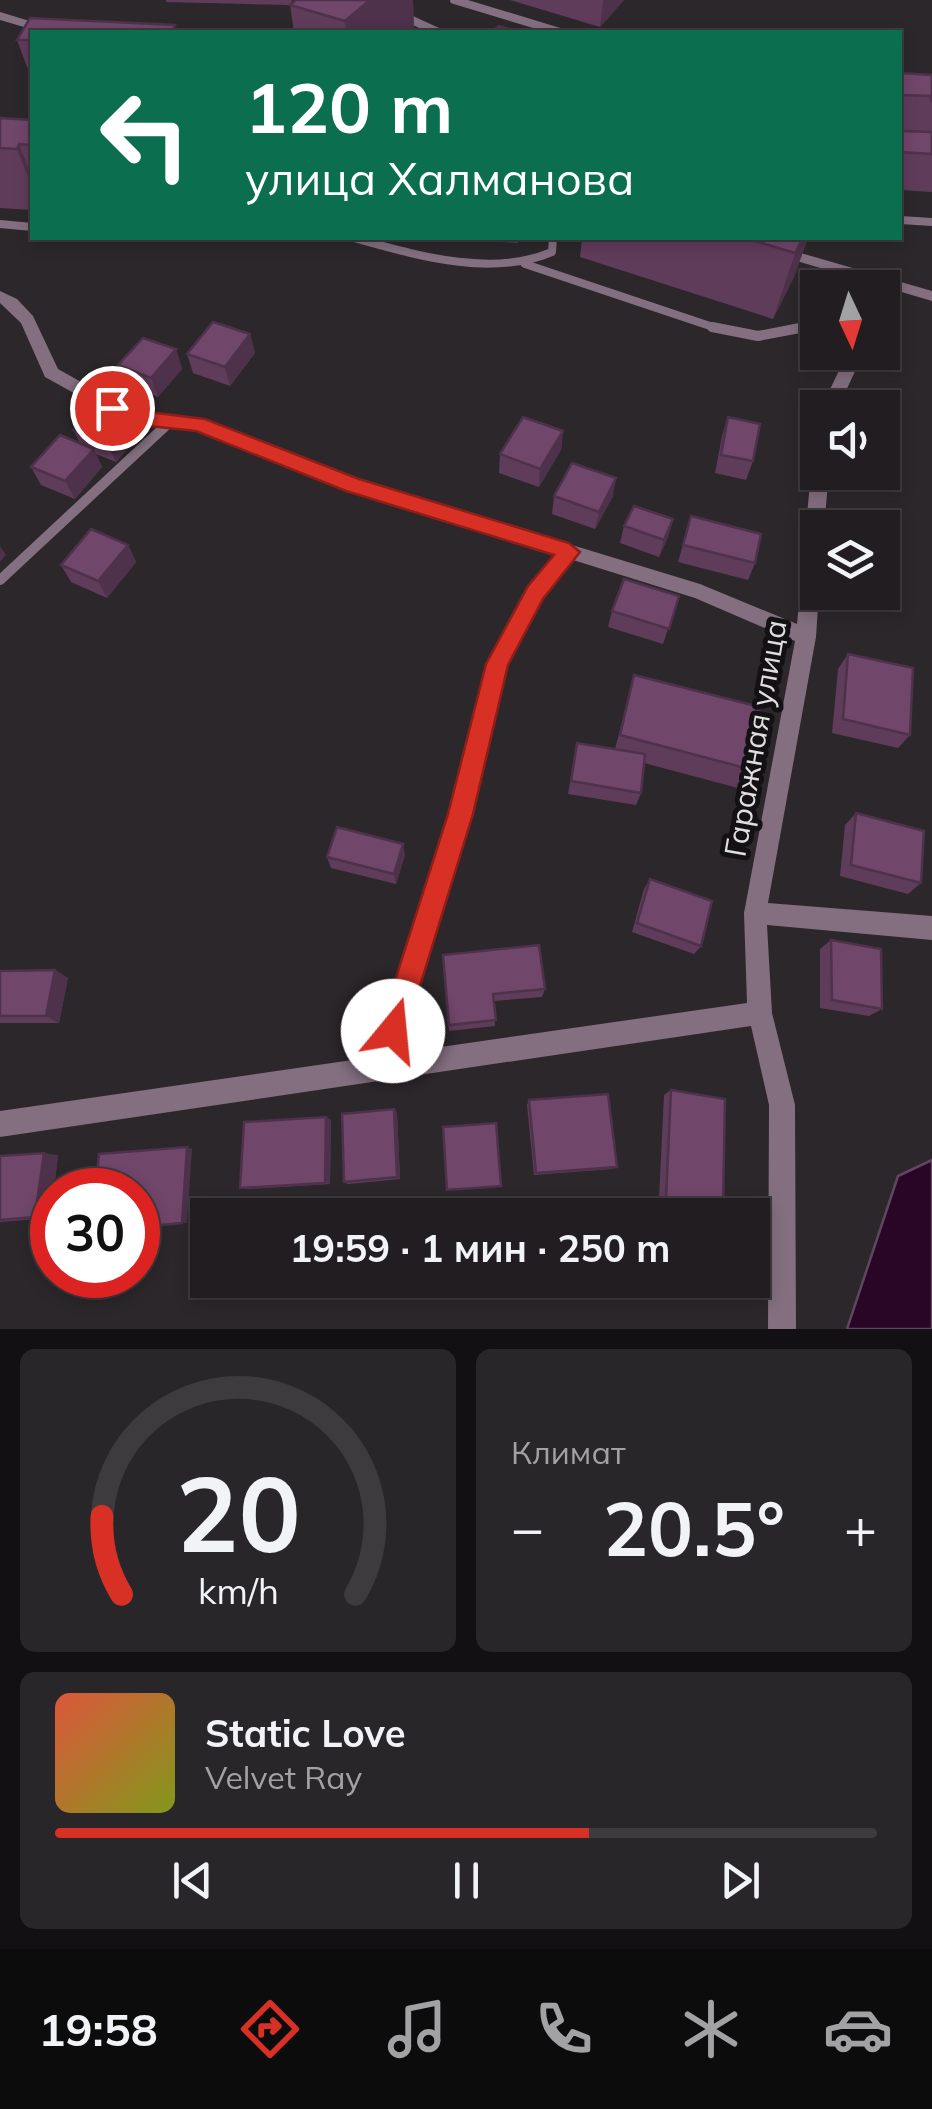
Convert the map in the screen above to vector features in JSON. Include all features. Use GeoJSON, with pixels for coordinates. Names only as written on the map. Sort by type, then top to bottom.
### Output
{"type":"FeatureCollection","features":[{"type":"Feature","properties":{"kind":"street"},"geometry":{"type":"LineString","coordinates":[[0,16],[46,30]]}},
{"type":"Feature","properties":{"kind":"street"},"geometry":{"type":"LineString","coordinates":[[740,240],[824,270]]}},
{"type":"Feature","properties":{"kind":"street"},"geometry":{"type":"LineString","coordinates":[[900,293],[932,296]]}},
{"type":"Feature","properties":{"kind":"street"},"geometry":{"type":"LineString","coordinates":[[0,296],[20,306],[34,323],[51,373],[130,416],[198,424],[353,485],[700,592],[806,637]]}},
{"type":"Feature","properties":{"kind":"street","name":"Гаражная улица"},"geometry":{"type":"LineString","coordinates":[[782,1329],[782,1104],[760,1014],[755,914],[806,637],[818,490]]}},
{"type":"Feature","properties":{"kind":"street"},"geometry":{"type":"LineString","coordinates":[[382,1068],[460,814],[497,664],[536,593],[569,552]]}},
{"type":"Feature","properties":{"kind":"street"},"geometry":{"type":"LineString","coordinates":[[755,914],[932,928]]}},
{"type":"Feature","properties":{"kind":"street"},"geometry":{"type":"LineString","coordinates":[[0,1124],[760,1014]]}},
{"type":"Feature","properties":{"kind":"lane"},"geometry":{"type":"LineString","coordinates":[[454,0],[553,30]]}},
{"type":"Feature","properties":{"kind":"lane"},"geometry":{"type":"LineString","coordinates":[[400,15],[434,30]]}},
{"type":"Feature","properties":{"kind":"lane"},"geometry":{"type":"LineString","coordinates":[[902,220],[932,222]]}},
{"type":"Feature","properties":{"kind":"lane"},"geometry":{"type":"LineString","coordinates":[[0,224],[30,227]]}},
{"type":"Feature","properties":{"kind":"lane"},"geometry":{"type":"LineString","coordinates":[[360,240],[382,247],[498,264],[525,264],[722,330],[758,336],[800,328]]}},
{"type":"Feature","properties":{"kind":"lane"},"geometry":{"type":"LineString","coordinates":[[525,264],[552,252],[553,240]]}},
{"type":"Feature","properties":{"kind":"lane"},"geometry":{"type":"LineString","coordinates":[[0,580],[173,419]]}},
{"type":"Feature","properties":{"kind":"shaded area"},"geometry":{"type":"Polygon","coordinates":[[[932,1160],[932,1329],[847,1329],[898,1176],[932,1160]]]}},
{"type":"Feature","properties":{"kind":"building"},"geometry":{"type":"Polygon","coordinates":[[[296,0],[370,0],[345,21],[290,5],[296,0]]]}},
{"type":"Feature","properties":{"kind":"building"},"geometry":{"type":"Polygon","coordinates":[[[30,18],[175,25],[173,30],[30,30],[30,40],[17,40],[30,18]]]}},
{"type":"Feature","properties":{"kind":"building"},"geometry":{"type":"Polygon","coordinates":[[[902,73],[932,75],[932,102],[930,96],[902,95],[902,73]]]}},
{"type":"Feature","properties":{"kind":"building"},"geometry":{"type":"Polygon","coordinates":[[[0,118],[30,120],[30,145],[0,148],[0,118]]]}},
{"type":"Feature","properties":{"kind":"building"},"geometry":{"type":"Polygon","coordinates":[[[902,131],[932,132],[932,154],[902,152],[902,131]]]}},
{"type":"Feature","properties":{"kind":"building"},"geometry":{"type":"Polygon","coordinates":[[[752,240],[802,240],[795,253],[752,240]]]}},
{"type":"Feature","properties":{"kind":"building"},"geometry":{"type":"Polygon","coordinates":[[[213,322],[250,334],[225,367],[187,354],[213,322]]]}},
{"type":"Feature","properties":{"kind":"building"},"geometry":{"type":"Polygon","coordinates":[[[143,338],[176,349],[151,378],[118,365],[143,338]]]}},
{"type":"Feature","properties":{"kind":"building"},"geometry":{"type":"Polygon","coordinates":[[[101,400],[134,413],[107,444],[73,430],[101,400]]]}},
{"type":"Feature","properties":{"kind":"building"},"geometry":{"type":"Polygon","coordinates":[[[523,417],[563,431],[540,469],[500,454],[523,417]]]}},
{"type":"Feature","properties":{"kind":"building"},"geometry":{"type":"Polygon","coordinates":[[[728,417],[760,424],[753,461],[721,455],[728,417]]]}},
{"type":"Feature","properties":{"kind":"building"},"geometry":{"type":"Polygon","coordinates":[[[60,435],[94,449],[65,481],[31,467],[60,435]]]}},
{"type":"Feature","properties":{"kind":"building"},"geometry":{"type":"Polygon","coordinates":[[[572,463],[616,478],[599,512],[554,496],[572,463]]]}},
{"type":"Feature","properties":{"kind":"building"},"geometry":{"type":"Polygon","coordinates":[[[634,506],[673,519],[664,540],[624,526],[634,506]]]}},
{"type":"Feature","properties":{"kind":"building"},"geometry":{"type":"Polygon","coordinates":[[[691,516],[761,534],[755,563],[683,545],[691,516]]]}},
{"type":"Feature","properties":{"kind":"building"},"geometry":{"type":"Polygon","coordinates":[[[91,529],[128,545],[98,581],[61,565],[91,529]]]}},
{"type":"Feature","properties":{"kind":"building"},"geometry":{"type":"Polygon","coordinates":[[[624,579],[679,596],[669,629],[612,611],[624,579]]]}},
{"type":"Feature","properties":{"kind":"building"},"geometry":{"type":"Polygon","coordinates":[[[848,654],[913,668],[910,735],[843,719],[848,654]]]}},
{"type":"Feature","properties":{"kind":"building"},"geometry":{"type":"Polygon","coordinates":[[[634,675],[760,707],[749,769],[620,735],[634,675]]]}},
{"type":"Feature","properties":{"kind":"building"},"geometry":{"type":"Polygon","coordinates":[[[577,743],[645,754],[641,793],[571,781],[577,743]]]}},
{"type":"Feature","properties":{"kind":"building"},"geometry":{"type":"Polygon","coordinates":[[[856,813],[924,831],[921,883],[851,865],[856,813]]]}},
{"type":"Feature","properties":{"kind":"building"},"geometry":{"type":"Polygon","coordinates":[[[337,827],[403,844],[394,874],[327,857],[337,827]]]}},
{"type":"Feature","properties":{"kind":"building"},"geometry":{"type":"Polygon","coordinates":[[[650,879],[712,901],[701,946],[637,923],[650,879]]]}},
{"type":"Feature","properties":{"kind":"building"},"geometry":{"type":"Polygon","coordinates":[[[831,940],[881,949],[882,1009],[832,1000],[831,940]]]}},
{"type":"Feature","properties":{"kind":"building"},"geometry":{"type":"Polygon","coordinates":[[[539,945],[545,989],[493,994],[496,1020],[449,1025],[443,955],[539,945]]]}},
{"type":"Feature","properties":{"kind":"building"},"geometry":{"type":"Polygon","coordinates":[[[55,970],[46,1016],[0,1016],[0,971],[55,970]]]}},
{"type":"Feature","properties":{"kind":"building"},"geometry":{"type":"Polygon","coordinates":[[[671,1090],[725,1099],[723,1198],[666,1198],[671,1090]]]}},
{"type":"Feature","properties":{"kind":"building"},"geometry":{"type":"Polygon","coordinates":[[[608,1094],[617,1167],[536,1173],[529,1100],[608,1094]]]}},
{"type":"Feature","properties":{"kind":"building"},"geometry":{"type":"Polygon","coordinates":[[[394,1109],[397,1177],[344,1182],[342,1114],[394,1109]]]}},
{"type":"Feature","properties":{"kind":"building"},"geometry":{"type":"Polygon","coordinates":[[[326,1117],[325,1183],[240,1188],[244,1122],[326,1117]]]}},
{"type":"Feature","properties":{"kind":"building"},"geometry":{"type":"Polygon","coordinates":[[[496,1123],[501,1186],[447,1190],[443,1127],[496,1123]]]}},
{"type":"Feature","properties":{"kind":"building"},"geometry":{"type":"Polygon","coordinates":[[[187,1147],[182,1223],[160,1225],[160,1168],[97,1168],[99,1154],[187,1147]]]}},
{"type":"Feature","properties":{"kind":"building"},"geometry":{"type":"Polygon","coordinates":[[[44,1153],[42,1168],[30,1168],[30,1217],[0,1220],[0,1156],[44,1153]]]}},
{"type":"Feature","properties":{"kind":"route"},"geometry":{"type":"LineString","coordinates":[[112,408],[144,419],[198,424],[353,485],[569,552],[536,593],[497,664],[460,814],[393,1031]]}}]}
